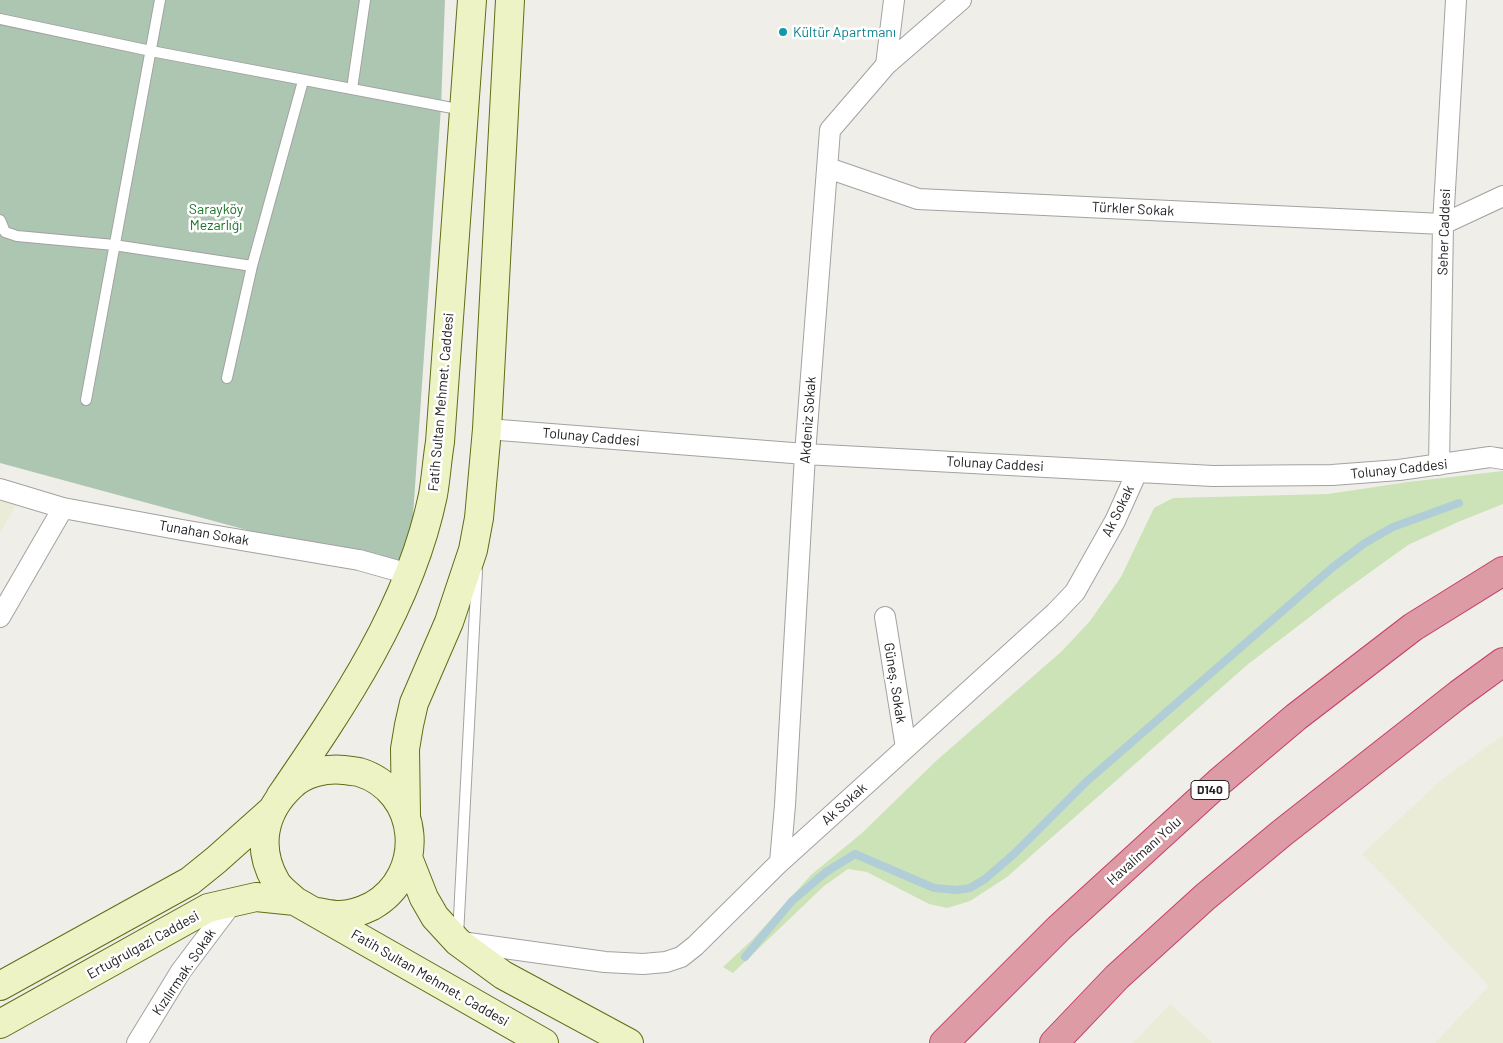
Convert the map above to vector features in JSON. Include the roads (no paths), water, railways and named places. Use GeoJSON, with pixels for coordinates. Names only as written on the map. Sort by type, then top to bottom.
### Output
{"type":"FeatureCollection","features":[{"type":"Feature","properties":{"kind":"highway","name":"Havalimanı Yolu"},"geometry":{"type":"LineString","coordinates":[[944,1043],[1059,928],[1220,782],[1275,735],[1413,627],[1503,571]]}},
{"type":"Feature","properties":{"kind":"highway"},"geometry":{"type":"LineString","coordinates":[[1054,1043],[1117,977],[1205,897],[1290,827],[1459,694],[1503,662]]}},
{"type":"Feature","properties":{"kind":"street","name":"Fatih Sultan Mehmet. Caddesi"},"geometry":{"type":"LineString","coordinates":[[472,0],[440,442],[433,496],[409,574],[384,631],[332,722],[275,804],[264,835],[266,860],[277,883],[306,907],[544,1043]]}},
{"type":"Feature","properties":{"kind":"street","name":"Fatih Sultan Mehmet. Caddesi"},"geometry":{"type":"LineString","coordinates":[[306,907],[340,915],[363,911],[384,899],[399,882],[409,860],[411,836],[406,815],[405,749],[409,725],[414,703],[452,613],[473,550],[479,518],[487,428],[510,0]]}},
{"type":"Feature","properties":{"kind":"street"},"geometry":{"type":"LineString","coordinates":[[886,66],[894,0]]}},
{"type":"Feature","properties":{"kind":"street","name":"Akdeniz Sokak"},"geometry":{"type":"LineString","coordinates":[[780,862],[786,796],[805,454],[830,130],[886,66],[961,0]]}},
{"type":"Feature","properties":{"kind":"street","name":"Seher Caddesi"},"geometry":{"type":"LineString","coordinates":[[1439,465],[1443,224],[1456,0]]}},
{"type":"Feature","properties":{"kind":"street","name":"Türkler Sokak"},"geometry":{"type":"LineString","coordinates":[[828,168],[918,199],[1443,224]]}},
{"type":"Feature","properties":{"kind":"street"},"geometry":{"type":"LineString","coordinates":[[1443,224],[1503,196]]}},
{"type":"Feature","properties":{"kind":"street","name":"Tolunay Caddesi"},"geometry":{"type":"LineString","coordinates":[[487,428],[805,454],[1213,476],[1307,477],[1399,470],[1490,458],[1503,459]]}},
{"type":"Feature","properties":{"kind":"street","name":"Ak Sokak"},"geometry":{"type":"LineString","coordinates":[[458,942],[605,962],[643,964],[666,962],[680,958],[695,946],[780,862],[1055,613],[1075,592],[1115,521],[1137,472]]}},
{"type":"Feature","properties":{"kind":"street","name":"Tunahan Sokak"},"geometry":{"type":"LineString","coordinates":[[0,489],[63,508],[359,560],[409,574]]}},
{"type":"Feature","properties":{"kind":"street"},"geometry":{"type":"LineString","coordinates":[[0,617],[63,508]]}},
{"type":"Feature","properties":{"kind":"street","name":"Güneş. Sokak"},"geometry":{"type":"LineString","coordinates":[[885,617],[906,748]]}},
{"type":"Feature","properties":{"kind":"street","name":"Fatih Sultan Mehmet. Caddesi"},"geometry":{"type":"LineString","coordinates":[[275,804],[296,782],[316,772],[337,769],[359,772],[379,782],[395,796],[406,815]]}},
{"type":"Feature","properties":{"kind":"street"},"geometry":{"type":"LineString","coordinates":[[0,986],[190,881],[216,860],[275,804]]}},
{"type":"Feature","properties":{"kind":"street","name":"Fatih Sultan Mehmet. Caddesi"},"geometry":{"type":"LineString","coordinates":[[409,860],[424,898],[446,931],[458,942],[503,975],[629,1043]]}},
{"type":"Feature","properties":{"kind":"street","name":"Ertuğrulgazi Caddesi"},"geometry":{"type":"LineString","coordinates":[[0,1024],[208,908],[256,897],[306,907]]}},
{"type":"Feature","properties":{"kind":"street","name":"Kızılırmak. Sokak"},"geometry":{"type":"LineString","coordinates":[[136,1043],[180,971],[233,902]]}},
{"type":"Feature","properties":{"kind":"lane"},"geometry":{"type":"LineString","coordinates":[[86,400],[160,0]]}},
{"type":"Feature","properties":{"kind":"lane"},"geometry":{"type":"LineString","coordinates":[[352,89],[365,0]]}},
{"type":"Feature","properties":{"kind":"lane"},"geometry":{"type":"LineString","coordinates":[[0,19],[151,51],[464,111]]}},
{"type":"Feature","properties":{"kind":"lane"},"geometry":{"type":"LineString","coordinates":[[228,378],[252,266],[303,80]]}},
{"type":"Feature","properties":{"kind":"lane"},"geometry":{"type":"LineString","coordinates":[[0,220],[5,232],[17,236],[114,245],[252,266]]}},
{"type":"Feature","properties":{"kind":"lane"},"geometry":{"type":"LineString","coordinates":[[458,942],[479,518]]}},
{"type":"Feature","properties":{"kind":"waterway"},"geometry":{"type":"LineString","coordinates":[[745,957],[792,901],[826,872],[855,854],[934,888],[957,890],[970,888],[985,879],[1015,853],[1086,782],[1333,567],[1365,543],[1393,527],[1459,503]]}},
{"type":"Feature","properties":{"kind":"place","name":"Kültür Apartmanı"},"geometry":{"type":"Point","coordinates":[783,32]}},
{"type":"Feature","properties":{"kind":"park label","name":"Sarayköy Mezarlığı"},"geometry":{"type":"Point","coordinates":[216,217]}}]}
